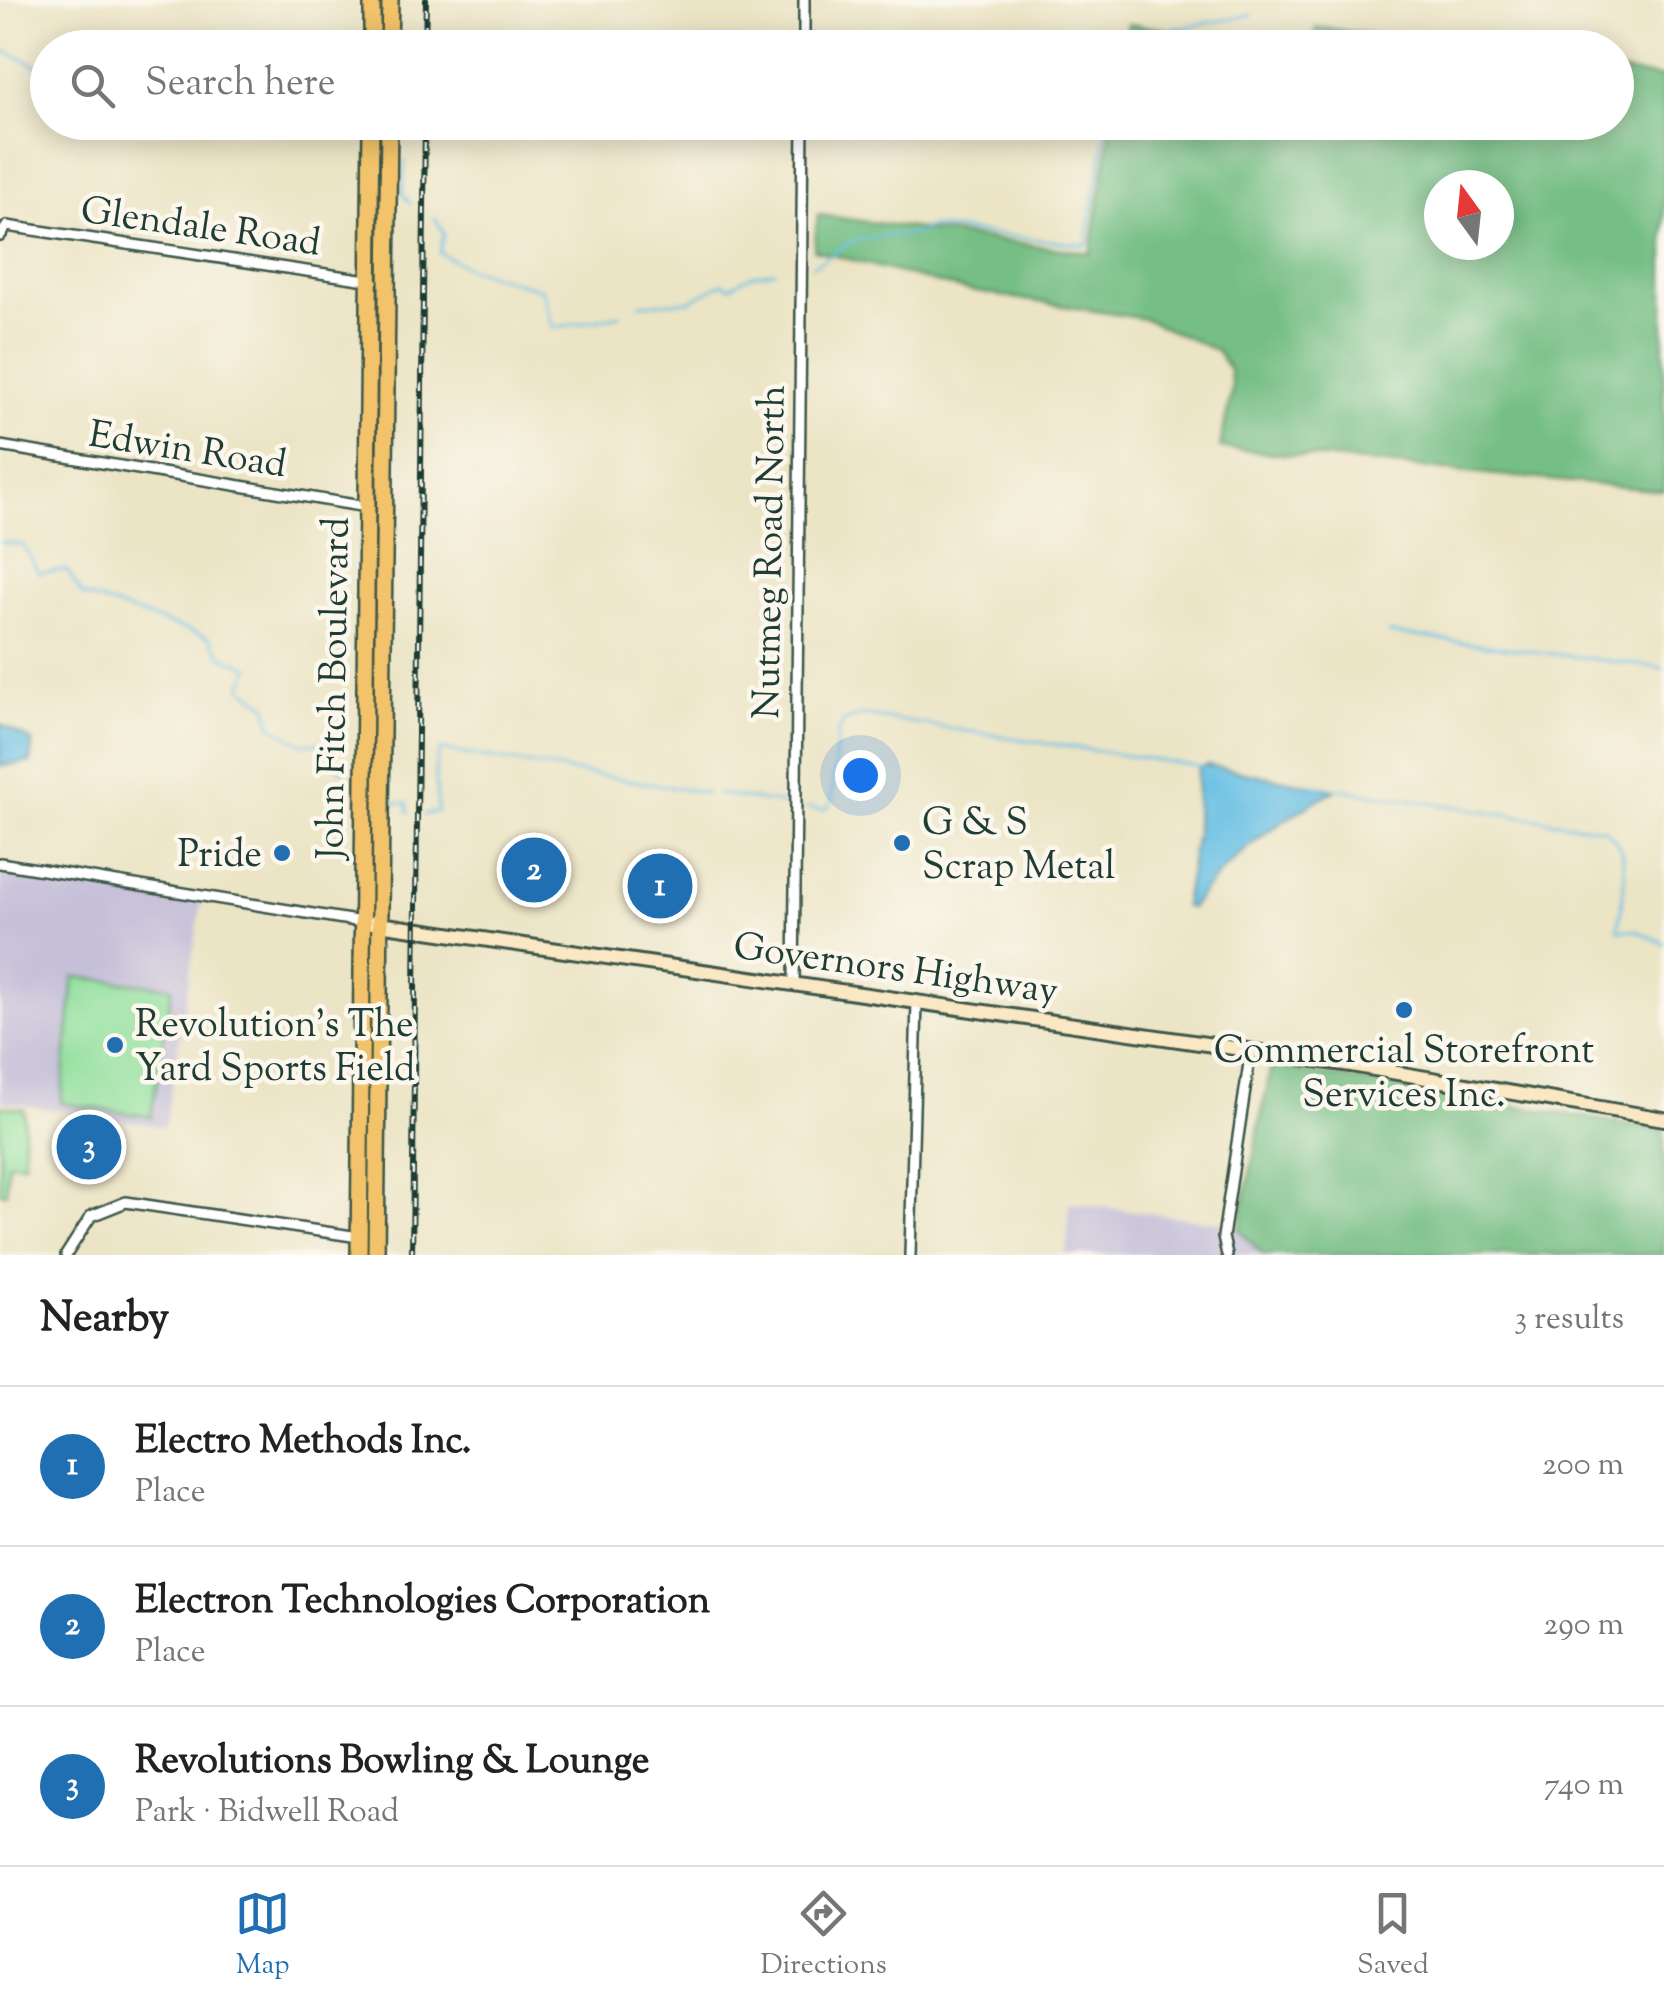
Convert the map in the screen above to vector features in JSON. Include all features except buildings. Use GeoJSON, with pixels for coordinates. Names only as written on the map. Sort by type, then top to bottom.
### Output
{"type":"FeatureCollection","features":[{"type":"Feature","properties":{"kind":"highway"},"geometry":{"type":"LineString","coordinates":[[372,0],[372,30]]}},
{"type":"Feature","properties":{"kind":"highway"},"geometry":{"type":"LineString","coordinates":[[390,0],[390,30]]}},
{"type":"Feature","properties":{"kind":"highway","name":"John Fitch Boulevard"},"geometry":{"type":"LineString","coordinates":[[371,140],[367,507],[376,1247]]}},
{"type":"Feature","properties":{"kind":"highway","name":"John Fitch Boulevard"},"geometry":{"type":"LineString","coordinates":[[359,1255],[371,923],[388,140]]}},
{"type":"Feature","properties":{"kind":"street"},"geometry":{"type":"LineString","coordinates":[[804,0],[804,30]]}},
{"type":"Feature","properties":{"kind":"street","name":"Nutmeg Road North"},"geometry":{"type":"LineString","coordinates":[[794,982],[803,140]]}},
{"type":"Feature","properties":{"kind":"street","name":"Glendale Road"},"geometry":{"type":"LineString","coordinates":[[0,236],[8,226],[387,283]]}},
{"type":"Feature","properties":{"kind":"street","name":"Edwin Road"},"geometry":{"type":"LineString","coordinates":[[0,446],[367,507]]}},
{"type":"Feature","properties":{"kind":"street","name":"Governors Highway"},"geometry":{"type":"LineString","coordinates":[[0,863],[371,923],[1251,1050],[1664,1119]]}},
{"type":"Feature","properties":{"kind":"street"},"geometry":{"type":"LineString","coordinates":[[910,1255],[917,1002]]}},
{"type":"Feature","properties":{"kind":"street"},"geometry":{"type":"LineString","coordinates":[[1228,1255],[1223,1237],[1251,1050]]}},
{"type":"Feature","properties":{"kind":"street"},"geometry":{"type":"LineString","coordinates":[[66,1255],[91,1216],[126,1202],[359,1237],[376,1247]]}},
{"type":"Feature","properties":{"kind":"shaded area"},"geometry":{"type":"Polygon","coordinates":[[[0,868],[202,899],[165,1127],[0,1101],[0,868]]]}},
{"type":"Feature","properties":{"kind":"shaded area"},"geometry":{"type":"Polygon","coordinates":[[[1070,1203],[1234,1224],[1263,1255],[1066,1255],[1070,1203]]]}},
{"type":"Feature","properties":{"kind":"green space"},"geometry":{"type":"Polygon","coordinates":[[[1128,24],[1171,30],[1127,30],[1128,24]]]}},
{"type":"Feature","properties":{"kind":"green space"},"geometry":{"type":"Polygon","coordinates":[[[1634,74],[1664,78],[1664,491],[1220,448],[1232,388],[1229,370],[1217,351],[1145,319],[965,290],[814,250],[818,215],[1090,253],[1109,140],[1634,140],[1634,74]]]}},
{"type":"Feature","properties":{"kind":"green space","name":"Revolution's The Yard Sports Field"},"geometry":{"type":"Polygon","coordinates":[[[74,977],[172,987],[151,1117],[61,1103],[74,977]]]}},
{"type":"Feature","properties":{"kind":"green space"},"geometry":{"type":"Polygon","coordinates":[[[1271,1066],[1664,1130],[1664,1255],[1263,1255],[1239,1229],[1271,1066]]]}},
{"type":"Feature","properties":{"kind":"green space"},"geometry":{"type":"Polygon","coordinates":[[[0,1106],[24,1109],[24,1163],[8,1162],[6,1193],[0,1192],[0,1106]]]}},
{"type":"Feature","properties":{"kind":"water"},"geometry":{"type":"Polygon","coordinates":[[[0,724],[32,741],[31,762],[0,766],[0,724]]]}},
{"type":"Feature","properties":{"kind":"water"},"geometry":{"type":"Polygon","coordinates":[[[1207,765],[1335,790],[1256,841],[1221,872],[1190,908],[1184,906],[1196,833],[1197,775],[1199,768],[1207,765]]]}},
{"type":"Feature","properties":{"kind":"waterway"},"geometry":{"type":"LineString","coordinates":[[1167,30],[1253,15]]}},
{"type":"Feature","properties":{"kind":"waterway"},"geometry":{"type":"LineString","coordinates":[[0,56],[6,51],[30,62]]}},
{"type":"Feature","properties":{"kind":"waterway"},"geometry":{"type":"LineString","coordinates":[[812,266],[854,241],[913,234],[930,227],[1086,245],[1105,140]]}},
{"type":"Feature","properties":{"kind":"waterway"},"geometry":{"type":"LineString","coordinates":[[405,161],[402,194],[411,204]]}},
{"type":"Feature","properties":{"kind":"waterway"},"geometry":{"type":"LineString","coordinates":[[435,218],[444,233],[440,253],[470,269],[542,289],[553,328],[621,315]]}},
{"type":"Feature","properties":{"kind":"waterway"},"geometry":{"type":"LineString","coordinates":[[640,304],[690,301],[723,283],[729,287],[752,275],[774,271]]}},
{"type":"Feature","properties":{"kind":"waterway"},"geometry":{"type":"LineString","coordinates":[[0,542],[23,545],[39,573],[67,570],[82,595],[209,637],[222,656],[250,668],[241,687],[267,705],[272,726],[302,744],[325,743],[333,765],[347,773]]}},
{"type":"Feature","properties":{"kind":"waterway"},"geometry":{"type":"LineString","coordinates":[[1389,633],[1664,668]]}},
{"type":"Feature","properties":{"kind":"waterway"},"geometry":{"type":"LineString","coordinates":[[807,808],[824,810],[831,804],[838,733],[843,722],[863,715],[1201,767]]}},
{"type":"Feature","properties":{"kind":"waterway"},"geometry":{"type":"LineString","coordinates":[[424,815],[438,811],[435,768],[440,750],[707,793]]}},
{"type":"Feature","properties":{"kind":"waterway"},"geometry":{"type":"LineString","coordinates":[[1312,785],[1604,829],[1614,839],[1624,862],[1618,930],[1635,930],[1664,943]]}},
{"type":"Feature","properties":{"kind":"waterway"},"geometry":{"type":"LineString","coordinates":[[717,794],[786,804]]}},
{"type":"Feature","properties":{"kind":"waterway"},"geometry":{"type":"LineString","coordinates":[[392,803],[407,803],[409,813]]}},
{"type":"Feature","properties":{"kind":"railway"},"geometry":{"type":"LineString","coordinates":[[425,30],[426,0]]}},
{"type":"Feature","properties":{"kind":"railway"},"geometry":{"type":"LineString","coordinates":[[412,1255],[425,140]]}},
{"type":"Feature","properties":{"kind":"place","name":"G & S Scrap Metal"},"geometry":{"type":"Point","coordinates":[902,843]}},
{"type":"Feature","properties":{"kind":"place","name":"Pride"},"geometry":{"type":"Point","coordinates":[282,853]}},
{"type":"Feature","properties":{"kind":"place","name":"Electron Technologies Corporation"},"geometry":{"type":"Point","coordinates":[534,870]}},
{"type":"Feature","properties":{"kind":"place","name":"Electro Methods Inc."},"geometry":{"type":"Point","coordinates":[660,886]}},
{"type":"Feature","properties":{"kind":"place","name":"Commercial Storefront Services Inc."},"geometry":{"type":"Point","coordinates":[1404,1010]}},
{"type":"Feature","properties":{"kind":"place","name":"Revolution's The Yard Sports Field"},"geometry":{"type":"Point","coordinates":[115,1045]}},
{"type":"Feature","properties":{"kind":"place","name":"Revolutions Bowling & Lounge"},"geometry":{"type":"Point","coordinates":[89,1147]}}]}
